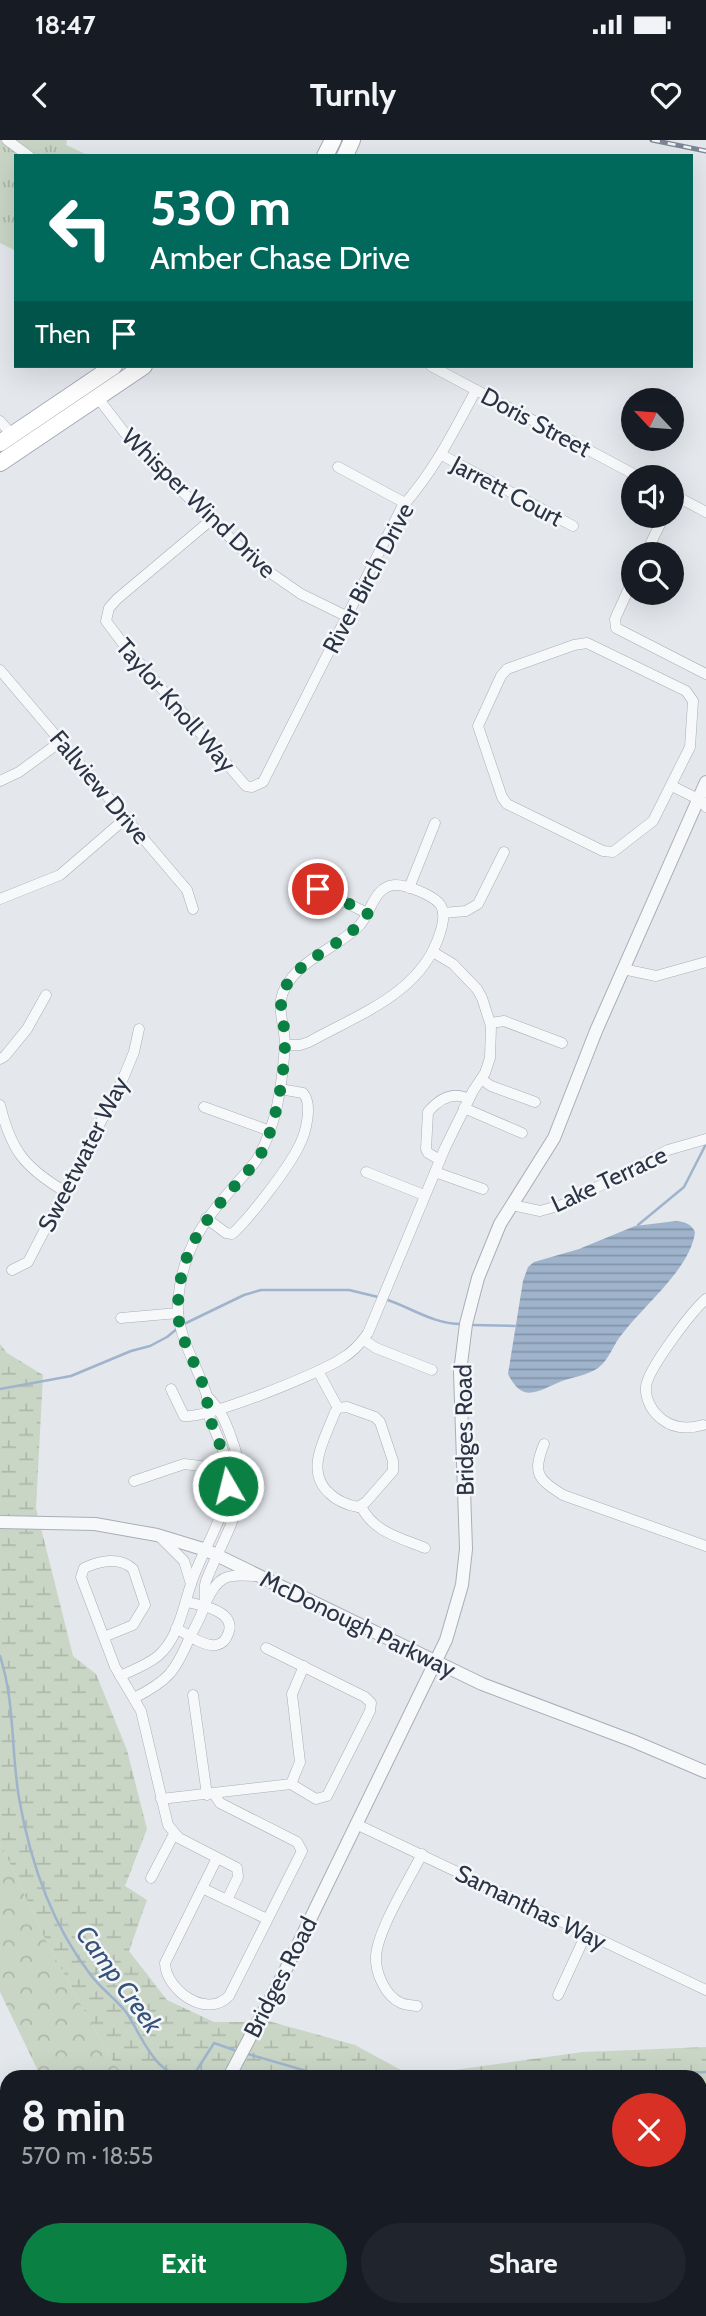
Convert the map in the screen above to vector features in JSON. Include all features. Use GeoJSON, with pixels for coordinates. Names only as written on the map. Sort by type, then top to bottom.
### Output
{"type":"FeatureCollection","features":[{"type":"Feature","properties":{"kind":"main road"},"geometry":{"type":"LineString","coordinates":[[6,439],[111,368]]}},
{"type":"Feature","properties":{"kind":"main road"},"geometry":{"type":"LineString","coordinates":[[0,463],[141,368]]}},
{"type":"Feature","properties":{"kind":"street"},"geometry":{"type":"LineString","coordinates":[[8,140],[26,154]]}},
{"type":"Feature","properties":{"kind":"street","name":"Doris Street"},"geometry":{"type":"LineString","coordinates":[[436,368],[621,467]]}},
{"type":"Feature","properties":{"kind":"street","name":"River Birch Drive"},"geometry":{"type":"LineString","coordinates":[[269,771],[405,503],[426,480],[442,455],[476,390]]}},
{"type":"Feature","properties":{"kind":"street","name":"Whisper Wind Drive"},"geometry":{"type":"LineString","coordinates":[[98,398],[124,432],[211,520],[274,578],[346,616]]}},
{"type":"Feature","properties":{"kind":"street"},"geometry":{"type":"LineString","coordinates":[[0,421],[6,439]]}},
{"type":"Feature","properties":{"kind":"street","name":"Jarrett Court"},"geometry":{"type":"LineString","coordinates":[[442,455],[573,526]]}},
{"type":"Feature","properties":{"kind":"street"},"geometry":{"type":"LineString","coordinates":[[338,467],[405,503]]}},
{"type":"Feature","properties":{"kind":"street"},"geometry":{"type":"LineString","coordinates":[[684,502],[706,512]]}},
{"type":"Feature","properties":{"kind":"street","name":"Taylor Knoll Way"},"geometry":{"type":"LineString","coordinates":[[211,520],[120,597],[109,608],[106,621],[246,786],[252,787],[263,782],[269,771]]}},
{"type":"Feature","properties":{"kind":"street"},"geometry":{"type":"LineString","coordinates":[[621,605],[615,619],[616,628],[706,674]]}},
{"type":"Feature","properties":{"kind":"street"},"geometry":{"type":"LineString","coordinates":[[587,643],[691,696],[692,741],[672,786],[651,824],[616,851],[607,852],[507,804],[502,797],[479,730],[479,722],[507,669],[574,645],[587,643]]}},
{"type":"Feature","properties":{"kind":"street","name":"Fallview Drive"},"geometry":{"type":"LineString","coordinates":[[0,670],[187,890],[193,909]]}},
{"type":"Feature","properties":{"kind":"street"},"geometry":{"type":"LineString","coordinates":[[0,781],[27,767],[60,742]]}},
{"type":"Feature","properties":{"kind":"street","name":"Bridges Road"},"geometry":{"type":"LineString","coordinates":[[233,2070],[285,1971],[446,1640],[462,1585],[466,1549],[460,1372],[466,1324],[478,1278],[500,1224],[554,1138],[623,969],[703,802],[706,782]]}},
{"type":"Feature","properties":{"kind":"street"},"geometry":{"type":"LineString","coordinates":[[672,786],[703,802]]}},
{"type":"Feature","properties":{"kind":"street"},"geometry":{"type":"LineString","coordinates":[[0,899],[60,875],[126,818]]}},
{"type":"Feature","properties":{"kind":"street"},"geometry":{"type":"LineString","coordinates":[[409,888],[435,823]]}},
{"type":"Feature","properties":{"kind":"street"},"geometry":{"type":"LineString","coordinates":[[443,914],[476,907],[503,852]]}},
{"type":"Feature","properties":{"kind":"street"},"geometry":{"type":"LineString","coordinates":[[300,880],[368,913]]}},
{"type":"Feature","properties":{"kind":"street"},"geometry":{"type":"LineString","coordinates":[[204,1606],[205,1584],[224,1504],[228,1470],[208,1413],[207,1396],[185,1340],[178,1313],[185,1264],[206,1218],[256,1161],[270,1131],[280,1089],[285,1045],[280,1006],[287,984],[301,969],[358,928],[383,889],[393,885],[409,888],[437,902],[443,914],[443,925],[433,952],[418,975],[400,991],[309,1042],[285,1045]]}},
{"type":"Feature","properties":{"kind":"street"},"geometry":{"type":"LineString","coordinates":[[171,1390],[184,1416],[221,1410],[318,1371],[346,1356],[364,1340],[377,1317],[424,1195],[490,1058],[491,1023],[477,989],[450,961],[433,952]]}},
{"type":"Feature","properties":{"kind":"street"},"geometry":{"type":"LineString","coordinates":[[623,969],[656,976],[706,962]]}},
{"type":"Feature","properties":{"kind":"street"},"geometry":{"type":"LineString","coordinates":[[0,1059],[27,1029],[46,995]]}},
{"type":"Feature","properties":{"kind":"street"},"geometry":{"type":"LineString","coordinates":[[491,1023],[504,1021],[562,1043]]}},
{"type":"Feature","properties":{"kind":"street","name":"Sweetwater Way"},"geometry":{"type":"LineString","coordinates":[[12,1270],[28,1262],[122,1081],[134,1052],[139,1029]]}},
{"type":"Feature","properties":{"kind":"street"},"geometry":{"type":"LineString","coordinates":[[481,1079],[491,1086],[535,1102]]}},
{"type":"Feature","properties":{"kind":"street"},"geometry":{"type":"LineString","coordinates":[[206,1218],[226,1233],[232,1234],[296,1153],[303,1136],[307,1098],[303,1093],[280,1089]]}},
{"type":"Feature","properties":{"kind":"street"},"geometry":{"type":"LineString","coordinates":[[440,1160],[426,1149],[428,1112],[450,1096],[457,1095],[522,1133]]}},
{"type":"Feature","properties":{"kind":"street"},"geometry":{"type":"LineString","coordinates":[[0,1105],[8,1136],[19,1155],[43,1177],[65,1191]]}},
{"type":"Feature","properties":{"kind":"street"},"geometry":{"type":"LineString","coordinates":[[205,1107],[270,1131]]}},
{"type":"Feature","properties":{"kind":"street","name":"Lake Terrace"},"geometry":{"type":"LineString","coordinates":[[512,1205],[540,1211],[565,1204],[668,1150],[706,1139]]}},
{"type":"Feature","properties":{"kind":"street"},"geometry":{"type":"LineString","coordinates":[[366,1172],[424,1195]]}},
{"type":"Feature","properties":{"kind":"street"},"geometry":{"type":"LineString","coordinates":[[435,1172],[483,1189]]}},
{"type":"Feature","properties":{"kind":"street"},"geometry":{"type":"LineString","coordinates":[[704,1424],[693,1428],[669,1425],[656,1414],[648,1401],[646,1387],[649,1376],[661,1357],[706,1299]]}},
{"type":"Feature","properties":{"kind":"street"},"geometry":{"type":"LineString","coordinates":[[121,1318],[178,1313]]}},
{"type":"Feature","properties":{"kind":"street"},"geometry":{"type":"LineString","coordinates":[[364,1340],[376,1348],[432,1370]]}},
{"type":"Feature","properties":{"kind":"street"},"geometry":{"type":"LineString","coordinates":[[318,1371],[338,1408]]}},
{"type":"Feature","properties":{"kind":"street"},"geometry":{"type":"LineString","coordinates":[[120,1676],[160,1654],[176,1628],[191,1584],[212,1553],[238,1502],[241,1470],[221,1410],[207,1396]]}},
{"type":"Feature","properties":{"kind":"street"},"geometry":{"type":"LineString","coordinates":[[347,1407],[377,1418],[383,1426],[393,1461],[393,1471],[389,1478],[361,1506],[355,1507],[335,1499],[325,1489],[319,1477],[318,1455],[338,1408],[347,1407]]}},
{"type":"Feature","properties":{"kind":"street"},"geometry":{"type":"LineString","coordinates":[[544,1444],[537,1462],[538,1473],[544,1483],[563,1495],[706,1546]]}},
{"type":"Feature","properties":{"kind":"street"},"geometry":{"type":"LineString","coordinates":[[134,1481],[184,1464],[241,1470]]}},
{"type":"Feature","properties":{"kind":"street"},"geometry":{"type":"LineString","coordinates":[[361,1506],[367,1517],[379,1528],[425,1548]]}},
{"type":"Feature","properties":{"kind":"street","name":"McDonough Parkway"},"geometry":{"type":"LineString","coordinates":[[0,1522],[96,1524],[157,1535],[212,1553],[482,1684],[633,1741],[706,1772]]}},
{"type":"Feature","properties":{"kind":"street"},"geometry":{"type":"LineString","coordinates":[[157,1535],[184,1561],[191,1584]]}},
{"type":"Feature","properties":{"kind":"street"},"geometry":{"type":"LineString","coordinates":[[104,1637],[134,1625],[145,1605],[133,1569],[125,1563],[101,1561],[86,1567],[81,1574],[104,1637],[120,1676],[142,1715],[168,1825],[174,1834],[236,1867],[239,1872],[237,1880],[227,1900]]}},
{"type":"Feature","properties":{"kind":"street"},"geometry":{"type":"LineString","coordinates":[[134,1698],[171,1674],[178,1665],[211,1592],[223,1578],[233,1575],[260,1576]]}},
{"type":"Feature","properties":{"kind":"street"},"geometry":{"type":"LineString","coordinates":[[176,1628],[214,1645],[221,1643],[228,1635],[228,1619],[204,1606],[187,1602]]}},
{"type":"Feature","properties":{"kind":"street"},"geometry":{"type":"LineString","coordinates":[[161,1799],[291,1784],[316,1799],[327,1796],[371,1709],[371,1703],[367,1698],[266,1648]]}},
{"type":"Feature","properties":{"kind":"street"},"geometry":{"type":"LineString","coordinates":[[291,1784],[300,1762],[292,1694],[304,1667]]}},
{"type":"Feature","properties":{"kind":"street"},"geometry":{"type":"LineString","coordinates":[[193,1695],[211,1794],[220,1803],[302,1847],[228,1998],[216,2003],[189,1999],[172,1984],[165,1963],[217,1858]]}},
{"type":"Feature","properties":{"kind":"street","name":"Samanthas Way"},"geometry":{"type":"LineString","coordinates":[[356,1824],[706,1990]]}},
{"type":"Feature","properties":{"kind":"street"},"geometry":{"type":"LineString","coordinates":[[151,1878],[174,1834]]}},
{"type":"Feature","properties":{"kind":"street"},"geometry":{"type":"LineString","coordinates":[[417,2006],[399,2003],[386,1989],[378,1974],[376,1955],[382,1934],[422,1854]]}},
{"type":"Feature","properties":{"kind":"street"},"geometry":{"type":"LineString","coordinates":[[202,1888],[267,1919]]}},
{"type":"Feature","properties":{"kind":"street"},"geometry":{"type":"LineString","coordinates":[[558,1994],[586,1934]]}},
{"type":"Feature","properties":{"kind":"green space"},"geometry":{"type":"Polygon","coordinates":[[[0,140],[67,140],[66,145],[86,154],[14,154],[14,250],[0,243],[0,140]]]}},
{"type":"Feature","properties":{"kind":"green space"},"geometry":{"type":"Polygon","coordinates":[[[0,1344],[7,1353],[43,1375],[36,1508],[73,1656],[96,1674],[127,1750],[147,1829],[125,1886],[147,1900],[129,1951],[167,2000],[214,2022],[261,2019],[355,2045],[401,2070],[119,2070],[48,1945],[0,1842],[0,1344]]]}},
{"type":"Feature","properties":{"kind":"green space"},"geometry":{"type":"Polygon","coordinates":[[[0,1842],[48,1945],[119,2070],[38,2070],[0,1992],[0,1842]]]}},
{"type":"Feature","properties":{"kind":"green space"},"geometry":{"type":"Polygon","coordinates":[[[706,2047],[706,2070],[455,2070],[583,2052],[706,2047]]]}},
{"type":"Feature","properties":{"kind":"water"},"geometry":{"type":"Polygon","coordinates":[[[676,1221],[692,1227],[695,1232],[692,1246],[676,1272],[632,1322],[602,1364],[589,1372],[539,1391],[526,1392],[514,1384],[508,1374],[523,1281],[528,1267],[534,1262],[579,1249],[635,1226],[676,1221]]]}},
{"type":"Feature","properties":{"kind":"waterway"},"geometry":{"type":"LineString","coordinates":[[638,1225],[684,1187],[706,1144]]}},
{"type":"Feature","properties":{"kind":"waterway"},"geometry":{"type":"LineString","coordinates":[[184,1324],[244,1295],[261,1290],[349,1290],[378,1297]]}},
{"type":"Feature","properties":{"kind":"waterway"},"geometry":{"type":"LineString","coordinates":[[385,1299],[431,1318],[461,1324]]}},
{"type":"Feature","properties":{"kind":"waterway"},"geometry":{"type":"LineString","coordinates":[[471,1325],[516,1326]]}},
{"type":"Feature","properties":{"kind":"waterway"},"geometry":{"type":"LineString","coordinates":[[0,1389],[71,1376],[150,1346],[178,1328]]}},
{"type":"Feature","properties":{"kind":"waterway","name":"Camp Creek"},"geometry":{"type":"LineString","coordinates":[[0,1656],[8,1691],[19,1798],[29,1845],[44,1890],[76,1954],[94,1979],[126,2012],[152,2056],[168,2070]]}},
{"type":"Feature","properties":{"kind":"waterway","name":"Camp Creek"},"geometry":{"type":"LineString","coordinates":[[197,2070],[214,2043],[234,2050]]}},
{"type":"Feature","properties":{"kind":"waterway","name":"Camp Creek"},"geometry":{"type":"LineString","coordinates":[[248,2054],[303,2070]]}},
{"type":"Feature","properties":{"kind":"railway"},"geometry":{"type":"LineString","coordinates":[[652,140],[706,151]]}},
{"type":"Feature","properties":{"kind":"route"},"geometry":{"type":"LineString","coordinates":[[228,1486],[228,1470],[208,1413],[207,1396],[180,1322],[180,1284],[200,1227],[256,1161],[272,1126],[279,1099],[285,1050],[285,1030],[280,1006],[284,988],[301,969],[358,928],[368,913],[318,889]]}}]}
